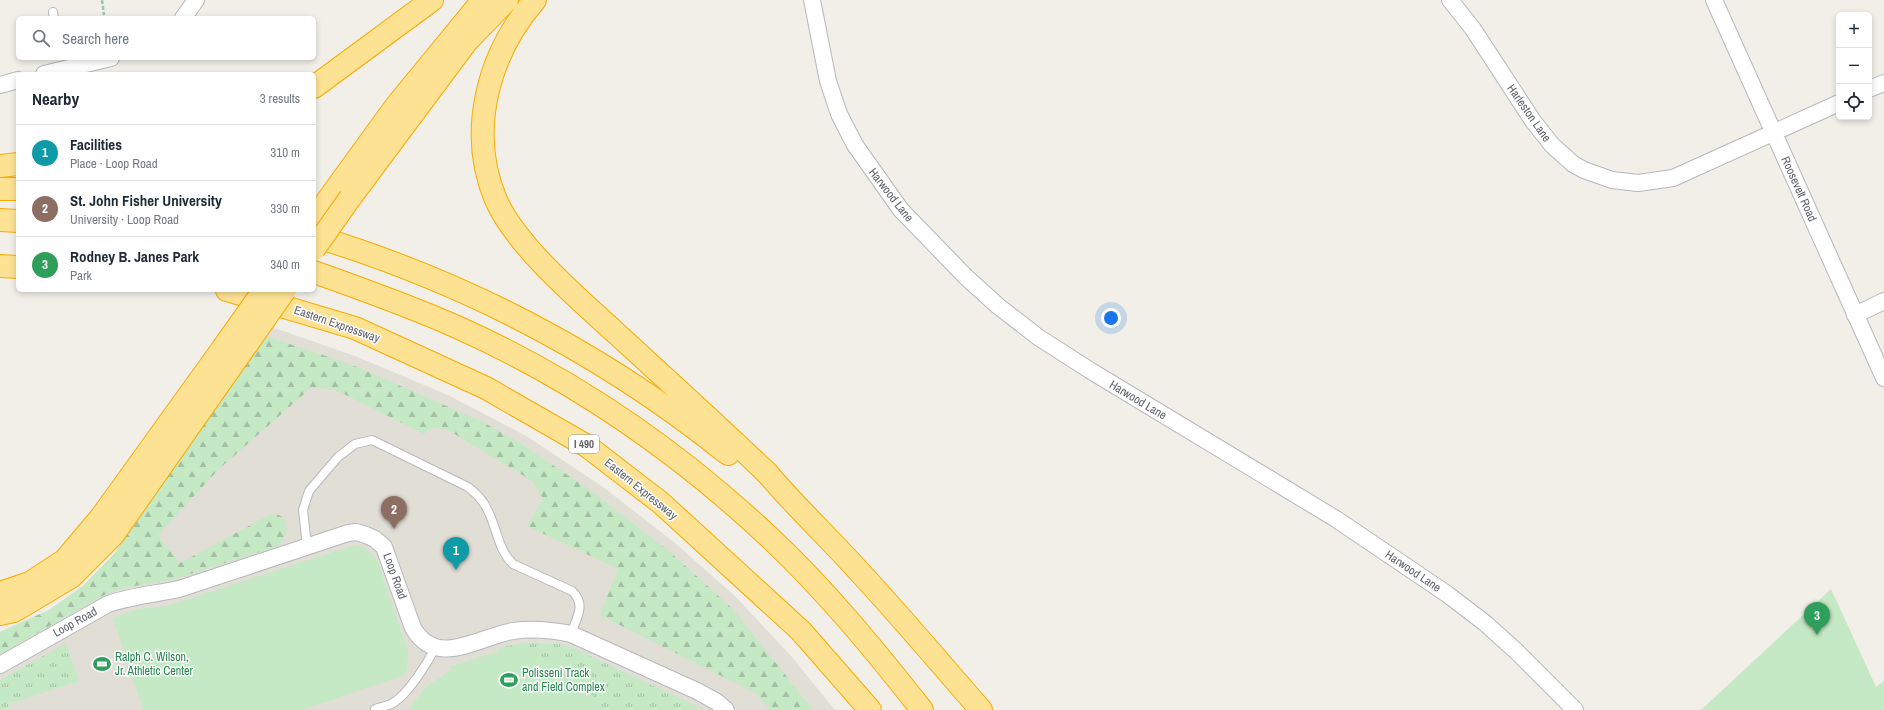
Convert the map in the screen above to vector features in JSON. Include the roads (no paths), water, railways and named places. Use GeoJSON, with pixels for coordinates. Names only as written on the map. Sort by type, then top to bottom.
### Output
{"type":"FeatureCollection","features":[{"type":"Feature","properties":{"kind":"highway"},"geometry":{"type":"LineString","coordinates":[[316,86],[432,0]]}},
{"type":"Feature","properties":{"kind":"highway"},"geometry":{"type":"LineString","coordinates":[[316,245],[341,195],[396,106],[483,0]]}},
{"type":"Feature","properties":{"kind":"highway"},"geometry":{"type":"LineString","coordinates":[[316,217],[341,195],[468,42],[506,0]]}},
{"type":"Feature","properties":{"kind":"highway"},"geometry":{"type":"LineString","coordinates":[[534,0],[526,10],[496,61],[486,91],[482,121],[484,160],[496,200],[511,225],[528,247],[562,283],[762,469],[795,506],[836,546],[877,591],[981,710]]}},
{"type":"Feature","properties":{"kind":"highway"},"geometry":{"type":"LineString","coordinates":[[0,166],[16,164]]}},
{"type":"Feature","properties":{"kind":"highway"},"geometry":{"type":"LineString","coordinates":[[0,189],[16,189]]}},
{"type":"Feature","properties":{"kind":"highway"},"geometry":{"type":"LineString","coordinates":[[0,220],[16,221]]}},
{"type":"Feature","properties":{"kind":"highway"},"geometry":{"type":"LineString","coordinates":[[316,237],[418,272],[461,290],[511,314],[591,357],[684,419],[795,506]]}},
{"type":"Feature","properties":{"kind":"highway"},"geometry":{"type":"LineString","coordinates":[[0,266],[16,267]]}},
{"type":"Feature","properties":{"kind":"highway"},"geometry":{"type":"LineString","coordinates":[[316,273],[405,304],[471,334],[576,390],[640,431],[711,485],[768,536],[824,594],[884,663],[922,710]]}},
{"type":"Feature","properties":{"kind":"highway","name":"Eastern Expressway"},"geometry":{"type":"LineString","coordinates":[[234,292],[355,328],[486,388],[587,446],[661,503],[801,631],[870,710]]}},
{"type":"Feature","properties":{"kind":"highway"},"geometry":{"type":"LineString","coordinates":[[0,614],[14,611],[71,577],[113,535],[231,351],[263,292]]}},
{"type":"Feature","properties":{"kind":"highway"},"geometry":{"type":"LineString","coordinates":[[0,593],[30,583],[65,560],[102,516],[231,351],[283,292]]}},
{"type":"Feature","properties":{"kind":"street"},"geometry":{"type":"LineString","coordinates":[[185,16],[196,0]]}},
{"type":"Feature","properties":{"kind":"street","name":"Harwood Lane"},"geometry":{"type":"LineString","coordinates":[[812,0],[828,81],[839,114],[855,144],[901,210],[966,278],[998,306],[1079,363],[1336,519],[1447,594],[1485,623],[1511,646],[1576,710]]}},
{"type":"Feature","properties":{"kind":"street","name":"Harleston Lane"},"geometry":{"type":"LineString","coordinates":[[1450,0],[1473,29],[1543,135],[1573,164],[1590,173],[1625,182],[1662,181],[1673,178],[1836,104]]}},
{"type":"Feature","properties":{"kind":"street","name":"Roosevelt Road"},"geometry":{"type":"LineString","coordinates":[[1714,0],[1884,378]]}},
{"type":"Feature","properties":{"kind":"street"},"geometry":{"type":"LineString","coordinates":[[48,72],[63,64],[95,60]]}},
{"type":"Feature","properties":{"kind":"street"},"geometry":{"type":"LineString","coordinates":[[0,84],[16,80]]}},
{"type":"Feature","properties":{"kind":"street"},"geometry":{"type":"LineString","coordinates":[[1872,88],[1884,83]]}},
{"type":"Feature","properties":{"kind":"street"},"geometry":{"type":"LineString","coordinates":[[1855,315],[1884,301]]}},
{"type":"Feature","properties":{"kind":"street","name":"Loop Road"},"geometry":{"type":"LineString","coordinates":[[0,665],[108,604],[126,598],[158,594],[179,588],[307,546],[356,532],[376,539],[384,547],[418,638],[435,648]]}},
{"type":"Feature","properties":{"kind":"street"},"geometry":{"type":"LineString","coordinates":[[435,648],[446,650],[486,638],[524,630],[550,630],[571,634],[585,639],[697,691],[717,702],[726,710]]}},
{"type":"Feature","properties":{"kind":"lane"},"geometry":{"type":"LineString","coordinates":[[307,546],[303,510],[309,491],[338,457],[355,444],[372,440],[468,487],[480,498],[489,511],[505,556],[513,564],[572,591],[579,597],[581,607],[571,634]]}},
{"type":"Feature","properties":{"kind":"lane"},"geometry":{"type":"LineString","coordinates":[[375,709],[393,703],[404,694],[430,658],[435,648]]}},
{"type":"Feature","properties":{"kind":"place","name":"St. John Fisher University"},"geometry":{"type":"Point","coordinates":[394,529]}},
{"type":"Feature","properties":{"kind":"place","name":"Facilities"},"geometry":{"type":"Point","coordinates":[456,570]}},
{"type":"Feature","properties":{"kind":"place","name":"Rodney B. Janes Park"},"geometry":{"type":"Point","coordinates":[1817,635]}},
{"type":"Feature","properties":{"kind":"place","name":"Ralph C. Wilson, Jr. Athletic Center"},"geometry":{"type":"Point","coordinates":[102,664]}},
{"type":"Feature","properties":{"kind":"place","name":"Polisseni Track and Field Complex"},"geometry":{"type":"Point","coordinates":[509,680]}}]}
